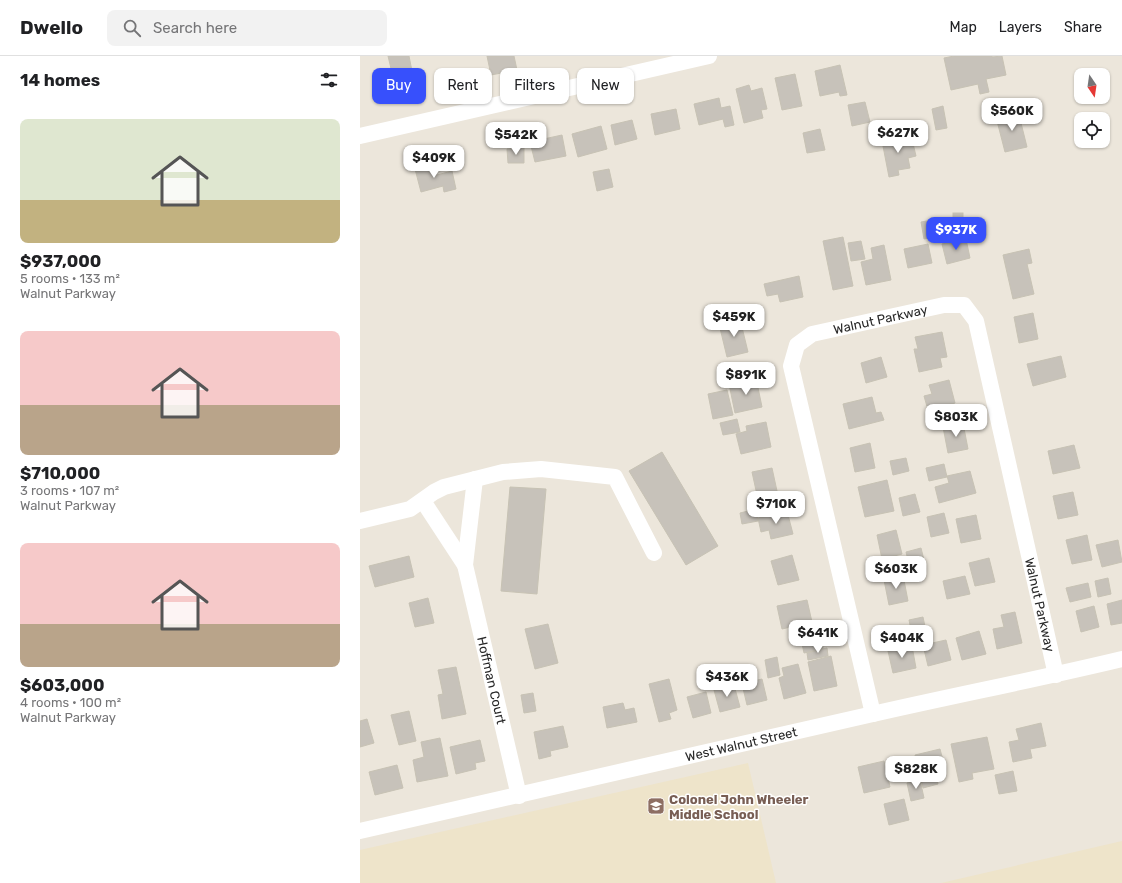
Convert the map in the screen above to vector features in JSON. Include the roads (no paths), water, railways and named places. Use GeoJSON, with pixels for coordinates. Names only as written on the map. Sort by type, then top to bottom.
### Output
{"type":"FeatureCollection","features":[{"type":"Feature","properties":{"kind":"street"},"geometry":{"type":"LineString","coordinates":[[360,136],[709,56]]}},
{"type":"Feature","properties":{"kind":"street","name":"Walnut Parkway"},"geometry":{"type":"LineString","coordinates":[[873,714],[791,366],[796,345],[812,334],[944,305],[964,305],[976,321],[1056,675]]}},
{"type":"Feature","properties":{"kind":"street"},"geometry":{"type":"LineString","coordinates":[[360,521],[410,509],[434,492],[444,487],[503,472],[541,470],[615,477],[654,553]]}},
{"type":"Feature","properties":{"kind":"street","name":"Hoffman Court"},"geometry":{"type":"LineString","coordinates":[[475,479],[465,565],[519,796]]}},
{"type":"Feature","properties":{"kind":"street","name":"Hoffman Court"},"geometry":{"type":"LineString","coordinates":[[423,501],[465,565]]}},
{"type":"Feature","properties":{"kind":"street","name":"West Walnut Street"},"geometry":{"type":"LineString","coordinates":[[360,830],[519,796],[873,714],[1056,675],[1122,659]]}},
{"type":"Feature","properties":{"kind":"place","name":"Colonel John Wheeler Middle School"},"geometry":{"type":"Point","coordinates":[656,806]}}]}
